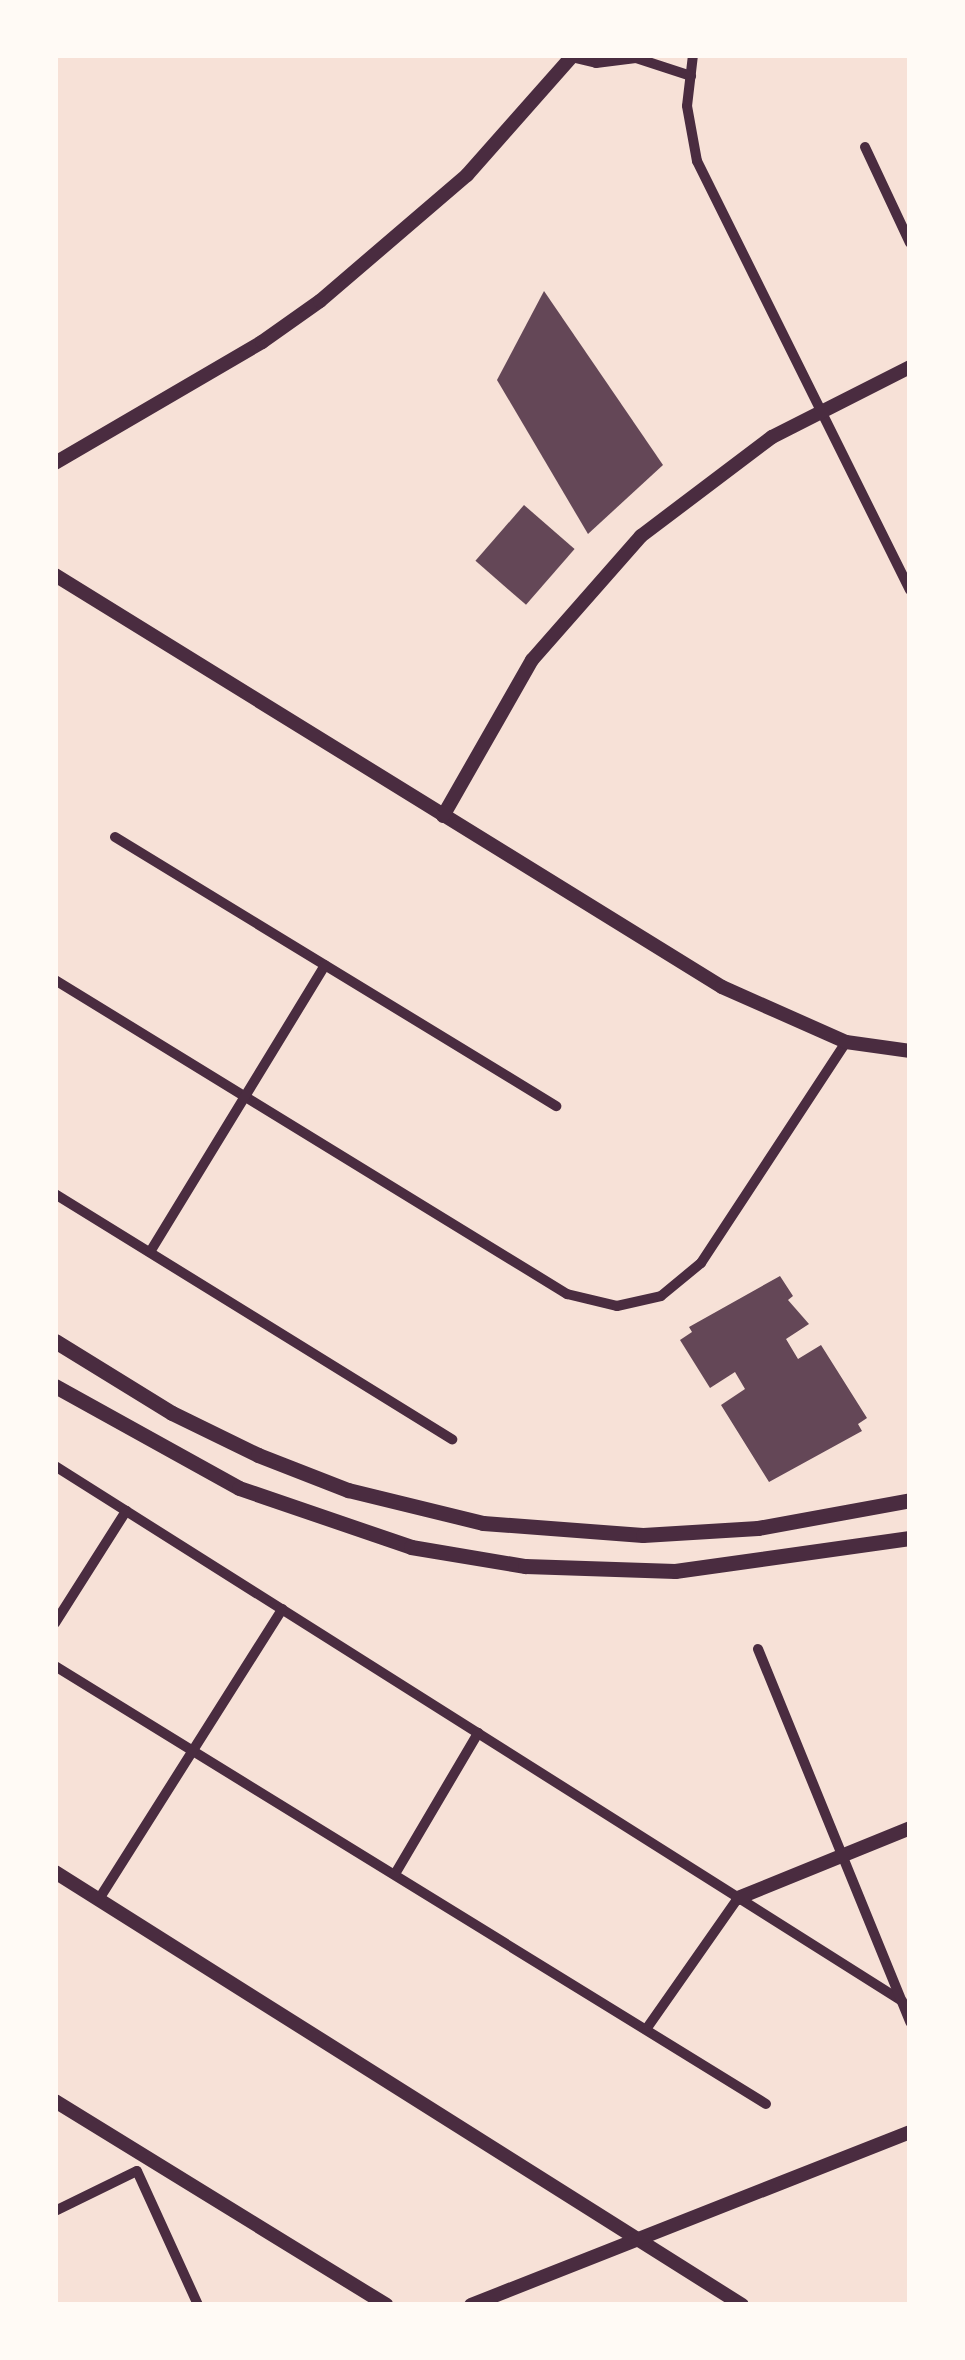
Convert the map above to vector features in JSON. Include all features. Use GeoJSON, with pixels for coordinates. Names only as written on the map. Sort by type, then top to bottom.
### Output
{"type":"FeatureCollection","features":[{"type":"Feature","properties":{"kind":"main road"},"geometry":{"type":"LineString","coordinates":[[55,1342],[245,1449],[348,1490],[483,1523],[642,1536],[758,1528],[910,1500]]}},
{"type":"Feature","properties":{"kind":"main road"},"geometry":{"type":"LineString","coordinates":[[55,1386],[239,1488],[411,1547],[525,1566],[675,1571],[910,1538]]}},
{"type":"Feature","properties":{"kind":"street"},"geometry":{"type":"LineString","coordinates":[[694,55],[687,106],[697,161],[910,590]]}},
{"type":"Feature","properties":{"kind":"street"},"geometry":{"type":"LineString","coordinates":[[55,463],[262,342],[320,301],[467,175],[572,56],[596,63],[636,58],[691,76]]}},
{"type":"Feature","properties":{"kind":"street"},"geometry":{"type":"LineString","coordinates":[[865,147],[910,242]]}},
{"type":"Feature","properties":{"kind":"street"},"geometry":{"type":"LineString","coordinates":[[443,816],[532,660],[581,600],[642,536],[718,473],[819,410],[910,366]]}},
{"type":"Feature","properties":{"kind":"street"},"geometry":{"type":"LineString","coordinates":[[55,575],[722,987],[846,1042],[910,1051]]}},
{"type":"Feature","properties":{"kind":"street"},"geometry":{"type":"LineString","coordinates":[[116,836],[556,1106]]}},
{"type":"Feature","properties":{"kind":"street"},"geometry":{"type":"LineString","coordinates":[[150,1252],[325,964]]}},
{"type":"Feature","properties":{"kind":"street"},"geometry":{"type":"LineString","coordinates":[[55,980],[567,1294],[617,1306],[661,1296],[701,1263],[846,1042]]}},
{"type":"Feature","properties":{"kind":"street"},"geometry":{"type":"LineString","coordinates":[[55,1194],[452,1439]]}},
{"type":"Feature","properties":{"kind":"street"},"geometry":{"type":"LineString","coordinates":[[55,1466],[902,2001]]}},
{"type":"Feature","properties":{"kind":"street"},"geometry":{"type":"LineString","coordinates":[[55,1622],[126,1510]]}},
{"type":"Feature","properties":{"kind":"street"},"geometry":{"type":"LineString","coordinates":[[99,1899],[282,1609]]}},
{"type":"Feature","properties":{"kind":"street"},"geometry":{"type":"LineString","coordinates":[[758,1648],[910,2022]]}},
{"type":"Feature","properties":{"kind":"street"},"geometry":{"type":"LineString","coordinates":[[55,1666],[766,2104]]}},
{"type":"Feature","properties":{"kind":"street"},"geometry":{"type":"LineString","coordinates":[[394,1874],[478,1734]]}},
{"type":"Feature","properties":{"kind":"street"},"geometry":{"type":"LineString","coordinates":[[648,2028],[738,1898],[910,1828]]}},
{"type":"Feature","properties":{"kind":"street"},"geometry":{"type":"LineString","coordinates":[[55,1872],[742,2305]]}},
{"type":"Feature","properties":{"kind":"street"},"geometry":{"type":"LineString","coordinates":[[55,2100],[386,2305]]}},
{"type":"Feature","properties":{"kind":"street"},"geometry":{"type":"LineString","coordinates":[[470,2305],[910,2132]]}},
{"type":"Feature","properties":{"kind":"street"},"geometry":{"type":"LineString","coordinates":[[55,2211],[137,2171],[198,2305]]}},
{"type":"Feature","properties":{"kind":"building"},"geometry":{"type":"Polygon","coordinates":[[[544,291],[663,465],[588,534],[497,380],[544,291]]]}},
{"type":"Feature","properties":{"kind":"building"},"geometry":{"type":"Polygon","coordinates":[[[524,505],[575,549],[526,605],[475,561],[524,505]]]}},
{"type":"Feature","properties":{"kind":"building"},"geometry":{"type":"Polygon","coordinates":[[[780,1276],[793,1296],[788,1300],[809,1324],[786,1339],[798,1359],[821,1345],[867,1418],[858,1424],[862,1431],[769,1482],[721,1405],[745,1389],[735,1372],[710,1388],[680,1340],[692,1332],[689,1327],[780,1276]]]}}]}
